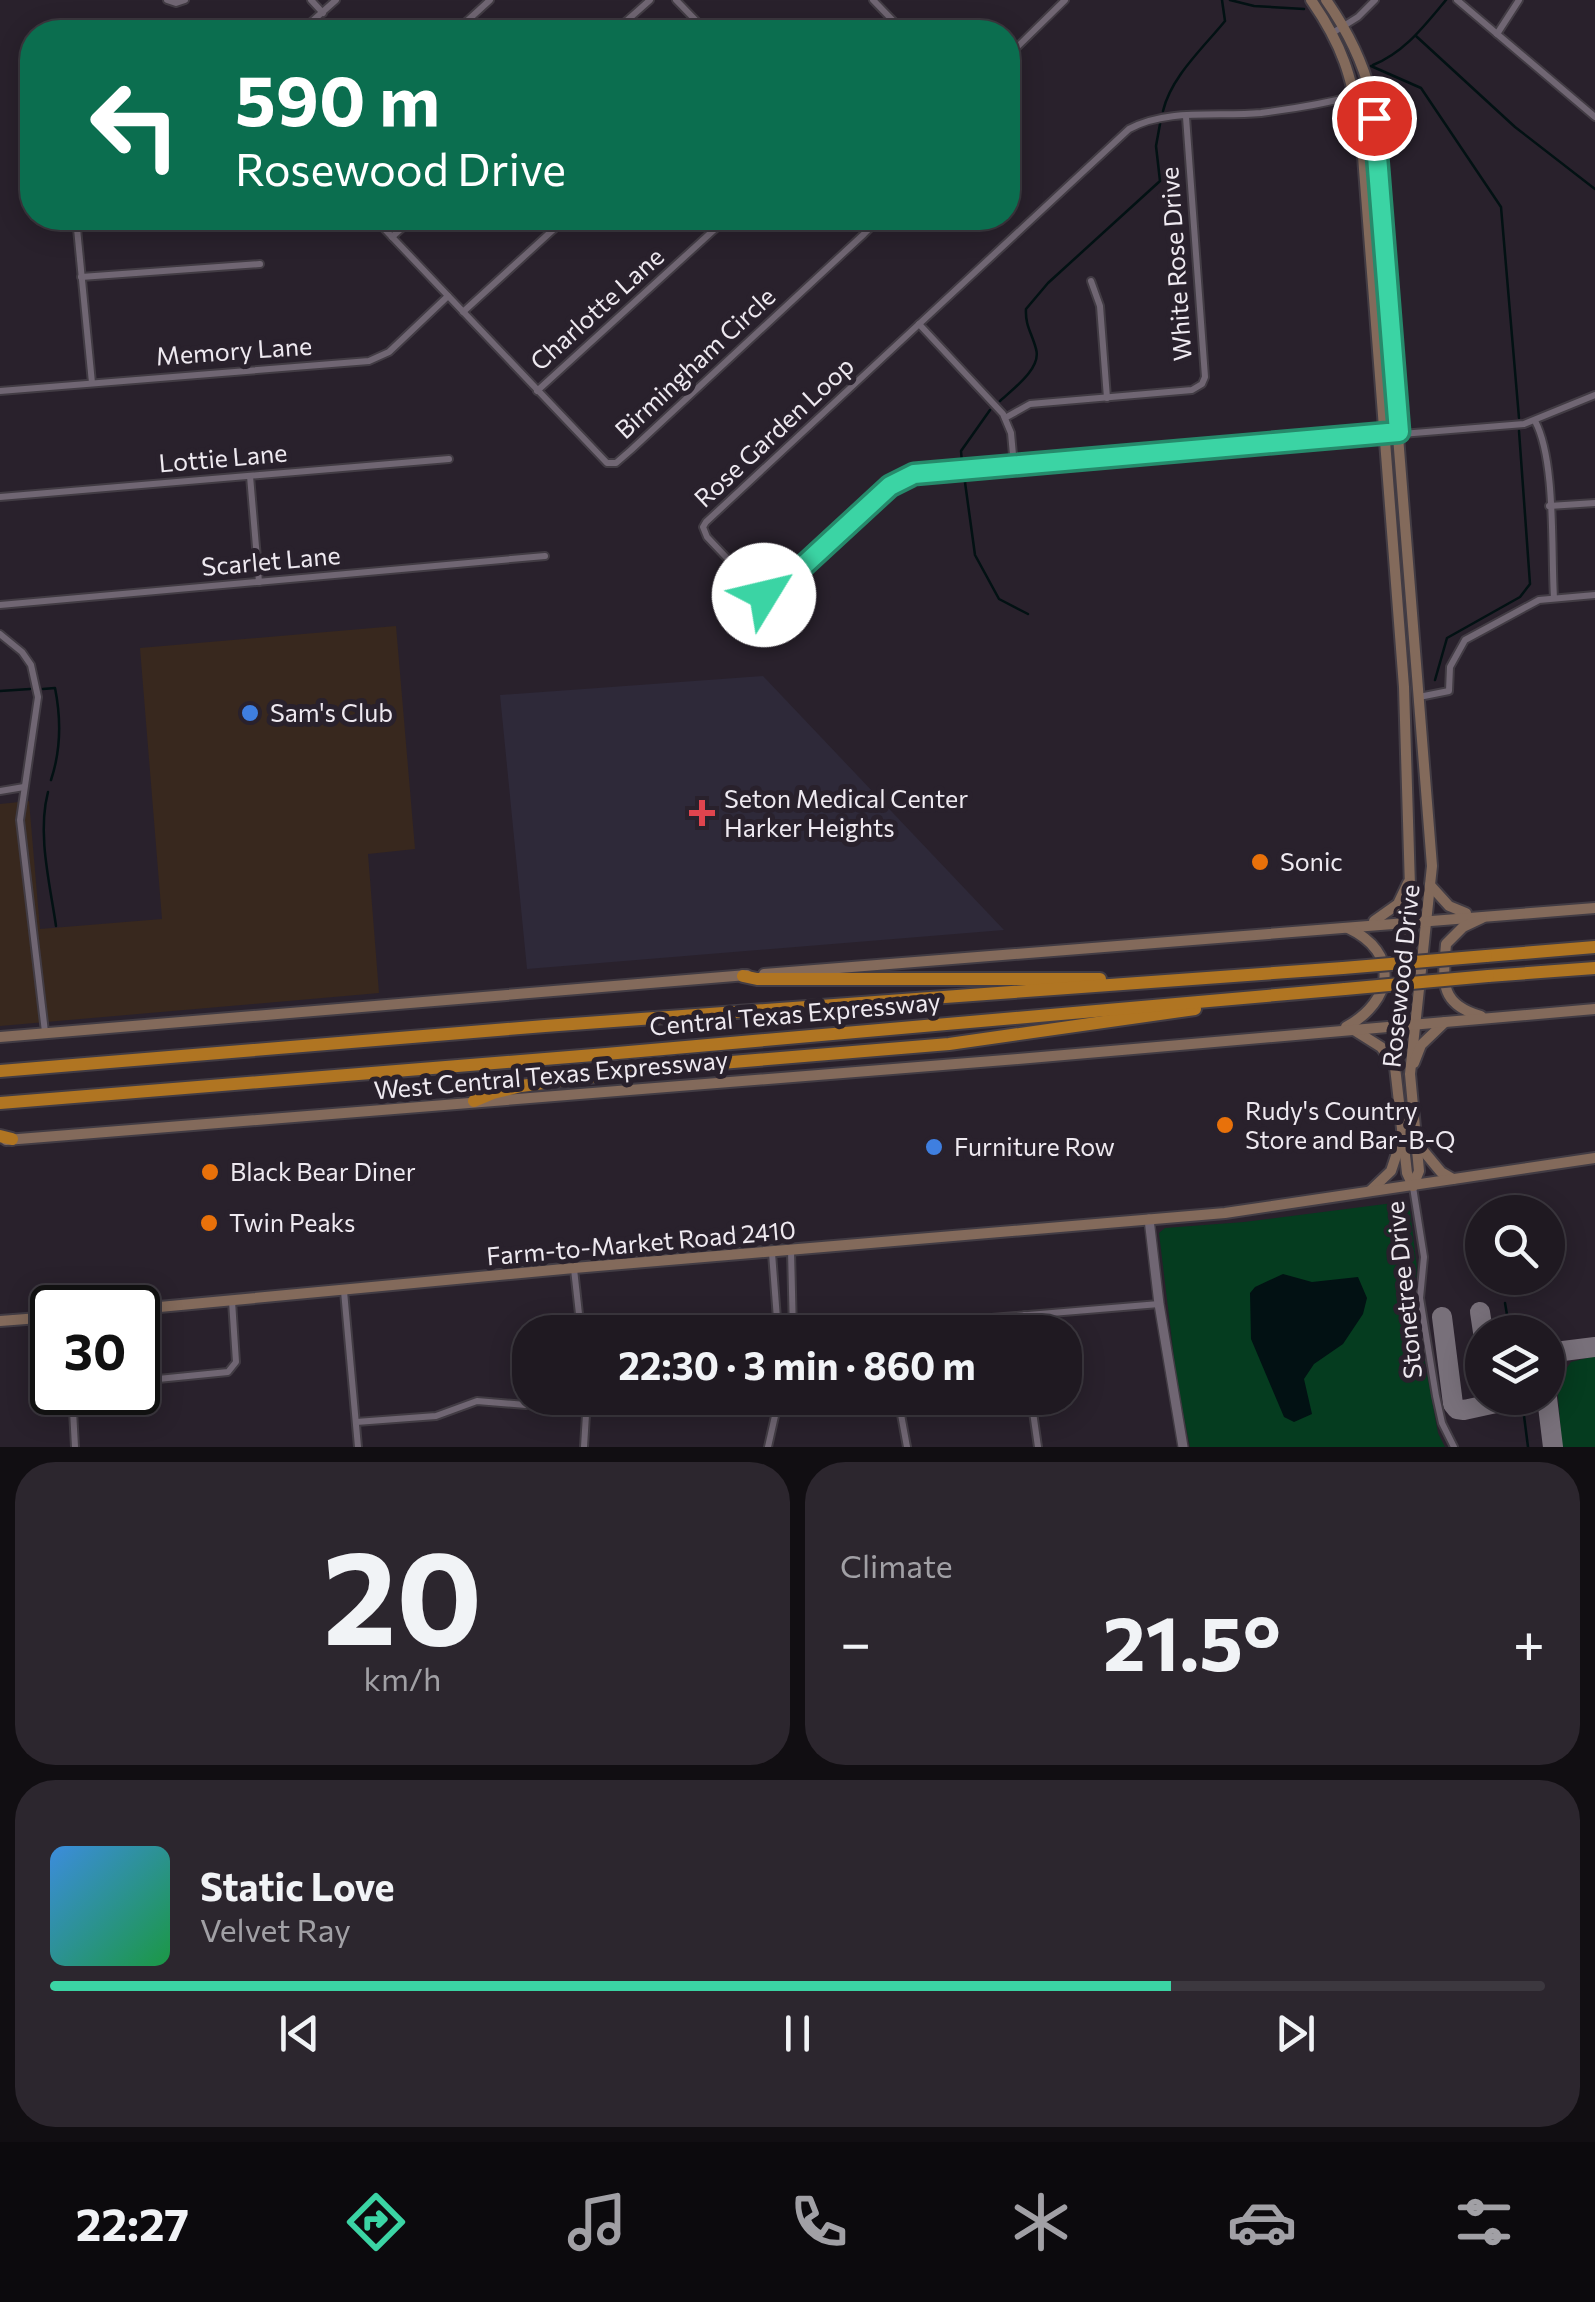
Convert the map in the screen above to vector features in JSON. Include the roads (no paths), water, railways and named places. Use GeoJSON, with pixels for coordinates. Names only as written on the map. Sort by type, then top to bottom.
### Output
{"type":"FeatureCollection","features":[{"type":"Feature","properties":{"kind":"highway","name":"Central Texas Expressway"},"geometry":{"type":"LineString","coordinates":[[0,1071],[1595,947]]}},
{"type":"Feature","properties":{"kind":"highway","name":"Central Texas Expressway"},"geometry":{"type":"LineString","coordinates":[[0,1103],[1595,968]]}},
{"type":"Feature","properties":{"kind":"highway"},"geometry":{"type":"LineString","coordinates":[[743,976],[1084,978],[1126,984]]}},
{"type":"Feature","properties":{"kind":"highway"},"geometry":{"type":"LineString","coordinates":[[474,1101],[492,1092],[568,1079],[948,1044],[1193,1010],[1221,1000]]}},
{"type":"Feature","properties":{"kind":"main road","name":"Rosewood Drive"},"geometry":{"type":"LineString","coordinates":[[1311,0],[1339,29],[1363,64],[1371,95],[1432,866],[1410,1074],[1419,1171],[1413,1186]]}},
{"type":"Feature","properties":{"kind":"main road","name":"Rosewood Drive"},"geometry":{"type":"LineString","coordinates":[[1326,0],[1339,29],[1362,147],[1404,686],[1411,920],[1395,1067],[1407,1173],[1413,1186]]}},
{"type":"Feature","properties":{"kind":"main road"},"geometry":{"type":"LineString","coordinates":[[1366,924],[1391,911],[1403,896],[1410,877]]}},
{"type":"Feature","properties":{"kind":"main road"},"geometry":{"type":"LineString","coordinates":[[1430,885],[1449,906],[1482,916]]}},
{"type":"Feature","properties":{"kind":"main road"},"geometry":{"type":"LineString","coordinates":[[0,1037],[1595,908]]}},
{"type":"Feature","properties":{"kind":"main road"},"geometry":{"type":"LineString","coordinates":[[1482,916],[1446,944],[1444,968],[1448,997],[1460,1010],[1488,1018]]}},
{"type":"Feature","properties":{"kind":"main road"},"geometry":{"type":"LineString","coordinates":[[1344,926],[1366,936],[1381,951],[1384,978],[1374,1006],[1347,1030],[1380,1047],[1395,1067]]}},
{"type":"Feature","properties":{"kind":"main road","name":"West Central Texas Expressway"},"geometry":{"type":"LineString","coordinates":[[4,1139],[1595,1009]]}},
{"type":"Feature","properties":{"kind":"main road"},"geometry":{"type":"LineString","coordinates":[[1410,1074],[1421,1045],[1446,1022]]}},
{"type":"Feature","properties":{"kind":"main road"},"geometry":{"type":"LineString","coordinates":[[1368,1193],[1391,1171],[1402,1139]]}},
{"type":"Feature","properties":{"kind":"main road"},"geometry":{"type":"LineString","coordinates":[[1415,1142],[1441,1172],[1454,1180]]}},
{"type":"Feature","properties":{"kind":"main road","name":"Farm-to-Market Road 2410"},"geometry":{"type":"LineString","coordinates":[[160,1307],[1265,1208],[1595,1158]]}},
{"type":"Feature","properties":{"kind":"main road"},"geometry":{"type":"LineString","coordinates":[[0,1322],[30,1319]]}},
{"type":"Feature","properties":{"kind":"street"},"geometry":{"type":"LineString","coordinates":[[167,0],[186,0]]}},
{"type":"Feature","properties":{"kind":"street"},"geometry":{"type":"LineString","coordinates":[[310,0],[322,12]]}},
{"type":"Feature","properties":{"kind":"street"},"geometry":{"type":"LineString","coordinates":[[313,20],[336,0]]}},
{"type":"Feature","properties":{"kind":"street"},"geometry":{"type":"LineString","coordinates":[[468,20],[490,0]]}},
{"type":"Feature","properties":{"kind":"street"},"geometry":{"type":"LineString","coordinates":[[628,20],[650,0]]}},
{"type":"Feature","properties":{"kind":"street"},"geometry":{"type":"LineString","coordinates":[[676,0],[695,20]]}},
{"type":"Feature","properties":{"kind":"street"},"geometry":{"type":"LineString","coordinates":[[873,0],[892,20]]}},
{"type":"Feature","properties":{"kind":"street"},"geometry":{"type":"LineString","coordinates":[[1020,44],[1066,0]]}},
{"type":"Feature","properties":{"kind":"street"},"geometry":{"type":"LineString","coordinates":[[1339,29],[1375,0]]}},
{"type":"Feature","properties":{"kind":"street"},"geometry":{"type":"LineString","coordinates":[[1457,0],[1595,116]]}},
{"type":"Feature","properties":{"kind":"street"},"geometry":{"type":"LineString","coordinates":[[1497,34],[1518,0]]}},
{"type":"Feature","properties":{"kind":"street","name":"Rose Garden Loop"},"geometry":{"type":"LineString","coordinates":[[1355,96],[1308,107],[1159,117],[1129,130],[706,522],[703,526],[707,537],[760,593],[771,594],[899,479],[924,472],[1535,421],[1595,394]]}},
{"type":"Feature","properties":{"kind":"street","name":"White Rose Drive"},"geometry":{"type":"LineString","coordinates":[[1005,418],[1030,404],[1192,390],[1202,384],[1205,377],[1186,117]]}},
{"type":"Feature","properties":{"kind":"street"},"geometry":{"type":"LineString","coordinates":[[77,230],[92,383]]}},
{"type":"Feature","properties":{"kind":"street","name":"Birmingham Circle"},"geometry":{"type":"LineString","coordinates":[[385,230],[607,462],[616,462],[868,230]]}},
{"type":"Feature","properties":{"kind":"street"},"geometry":{"type":"LineString","coordinates":[[392,237],[400,230]]}},
{"type":"Feature","properties":{"kind":"street"},"geometry":{"type":"LineString","coordinates":[[464,312],[553,230]]}},
{"type":"Feature","properties":{"kind":"street","name":"Charlotte Lane"},"geometry":{"type":"LineString","coordinates":[[537,390],[714,230]]}},
{"type":"Feature","properties":{"kind":"street"},"geometry":{"type":"LineString","coordinates":[[81,277],[260,264]]}},
{"type":"Feature","properties":{"kind":"street"},"geometry":{"type":"LineString","coordinates":[[1091,281],[1100,306],[1107,398]]}},
{"type":"Feature","properties":{"kind":"street","name":"Memory Lane"},"geometry":{"type":"LineString","coordinates":[[0,391],[369,361],[389,352],[448,296]]}},
{"type":"Feature","properties":{"kind":"street"},"geometry":{"type":"LineString","coordinates":[[919,324],[1005,418],[1011,433],[1014,466]]}},
{"type":"Feature","properties":{"kind":"street"},"geometry":{"type":"LineString","coordinates":[[1535,421],[1542,433],[1549,466],[1554,598]]}},
{"type":"Feature","properties":{"kind":"street","name":"Lottie Lane"},"geometry":{"type":"LineString","coordinates":[[0,496],[449,459]]}},
{"type":"Feature","properties":{"kind":"street"},"geometry":{"type":"LineString","coordinates":[[250,476],[258,582]]}},
{"type":"Feature","properties":{"kind":"street"},"geometry":{"type":"LineString","coordinates":[[1550,506],[1595,503]]}},
{"type":"Feature","properties":{"kind":"street","name":"Scarlet Lane"},"geometry":{"type":"LineString","coordinates":[[0,604],[544,556]]}},
{"type":"Feature","properties":{"kind":"street"},"geometry":{"type":"LineString","coordinates":[[1419,697],[1448,691],[1450,667],[1466,640],[1539,600],[1595,595]]}},
{"type":"Feature","properties":{"kind":"street"},"geometry":{"type":"LineString","coordinates":[[0,634],[22,652],[35,677],[38,698],[20,820],[45,1034]]}},
{"type":"Feature","properties":{"kind":"street"},"geometry":{"type":"LineString","coordinates":[[0,792],[24,786]]}},
{"type":"Feature","properties":{"kind":"street","name":"Stonetree Drive"},"geometry":{"type":"LineString","coordinates":[[1413,1186],[1424,1257],[1420,1298],[1442,1423],[1454,1447]]}},
{"type":"Feature","properties":{"kind":"street"},"geometry":{"type":"LineString","coordinates":[[1149,1219],[1183,1447]]}},
{"type":"Feature","properties":{"kind":"street"},"geometry":{"type":"LineString","coordinates":[[792,1251],[793,1315]]}},
{"type":"Feature","properties":{"kind":"street"},"geometry":{"type":"LineString","coordinates":[[772,1253],[777,1315]]}},
{"type":"Feature","properties":{"kind":"street"},"geometry":{"type":"LineString","coordinates":[[574,1268],[579,1315]]}},
{"type":"Feature","properties":{"kind":"street"},"geometry":{"type":"LineString","coordinates":[[344,1290],[358,1447]]}},
{"type":"Feature","properties":{"kind":"street"},"geometry":{"type":"LineString","coordinates":[[160,1380],[228,1372],[234,1368],[232,1300]]}},
{"type":"Feature","properties":{"kind":"street"},"geometry":{"type":"LineString","coordinates":[[1025,1315],[1159,1304]]}},
{"type":"Feature","properties":{"kind":"street"},"geometry":{"type":"LineString","coordinates":[[356,1422],[436,1416],[477,1401],[512,1404]]}},
{"type":"Feature","properties":{"kind":"street"},"geometry":{"type":"LineString","coordinates":[[73,1415],[75,1447]]}},
{"type":"Feature","properties":{"kind":"street"},"geometry":{"type":"LineString","coordinates":[[584,1447],[588,1415]]}},
{"type":"Feature","properties":{"kind":"street"},"geometry":{"type":"LineString","coordinates":[[768,1447],[775,1415]]}},
{"type":"Feature","properties":{"kind":"street"},"geometry":{"type":"LineString","coordinates":[[901,1415],[907,1447]]}},
{"type":"Feature","properties":{"kind":"street"},"geometry":{"type":"LineString","coordinates":[[1033,1415],[1038,1447]]}},
{"type":"Feature","properties":{"kind":"waterway"},"geometry":{"type":"LineString","coordinates":[[1163,111],[1180,75],[1225,21],[1222,0]]}},
{"type":"Feature","properties":{"kind":"waterway"},"geometry":{"type":"LineString","coordinates":[[1230,0],[1254,6],[1304,9]]}},
{"type":"Feature","properties":{"kind":"waterway"},"geometry":{"type":"LineString","coordinates":[[1373,65],[1404,46],[1446,0]]}},
{"type":"Feature","properties":{"kind":"waterway"},"geometry":{"type":"LineString","coordinates":[[1416,36],[1515,127],[1595,189]]}},
{"type":"Feature","properties":{"kind":"waterway"},"geometry":{"type":"LineString","coordinates":[[1371,66],[1421,88],[1501,207],[1519,418]]}},
{"type":"Feature","properties":{"kind":"waterway"},"geometry":{"type":"LineString","coordinates":[[1000,401],[1025,378],[1037,356],[1026,309],[1048,283],[1160,181],[1156,146],[1160,124]]}},
{"type":"Feature","properties":{"kind":"waterway"},"geometry":{"type":"LineString","coordinates":[[962,463],[961,451],[990,410]]}},
{"type":"Feature","properties":{"kind":"waterway"},"geometry":{"type":"LineString","coordinates":[[1435,680],[1447,638],[1520,597],[1530,584],[1519,431]]}},
{"type":"Feature","properties":{"kind":"waterway"},"geometry":{"type":"LineString","coordinates":[[964,475],[975,555],[999,599],[1028,614]]}},
{"type":"Feature","properties":{"kind":"waterway"},"geometry":{"type":"LineString","coordinates":[[43,689],[55,688],[58,711],[58,746],[51,780]]}},
{"type":"Feature","properties":{"kind":"waterway"},"geometry":{"type":"LineString","coordinates":[[0,691],[30,689]]}},
{"type":"Feature","properties":{"kind":"waterway"},"geometry":{"type":"LineString","coordinates":[[48,792],[44,842],[56,926]]}},
{"type":"Feature","properties":{"kind":"waterway"},"geometry":{"type":"LineString","coordinates":[[1505,1303],[1507,1315]]}},
{"type":"Feature","properties":{"kind":"waterway"},"geometry":{"type":"LineString","coordinates":[[1524,1415],[1528,1447]]}},
{"type":"Feature","properties":{"kind":"place","name":"Sam's Club"},"geometry":{"type":"Point","coordinates":[250,713]}},
{"type":"Feature","properties":{"kind":"place","name":"Seton Medical Center Harker Heights"},"geometry":{"type":"Point","coordinates":[702,813]}},
{"type":"Feature","properties":{"kind":"place","name":"Sonic"},"geometry":{"type":"Point","coordinates":[1260,862]}},
{"type":"Feature","properties":{"kind":"place","name":"Rudy's Country Store and Bar-B-Q"},"geometry":{"type":"Point","coordinates":[1225,1125]}},
{"type":"Feature","properties":{"kind":"place","name":"Furniture Row"},"geometry":{"type":"Point","coordinates":[934,1147]}},
{"type":"Feature","properties":{"kind":"place","name":"Black Bear Diner"},"geometry":{"type":"Point","coordinates":[210,1172]}},
{"type":"Feature","properties":{"kind":"place","name":"Twin Peaks"},"geometry":{"type":"Point","coordinates":[209,1223]}}]}
